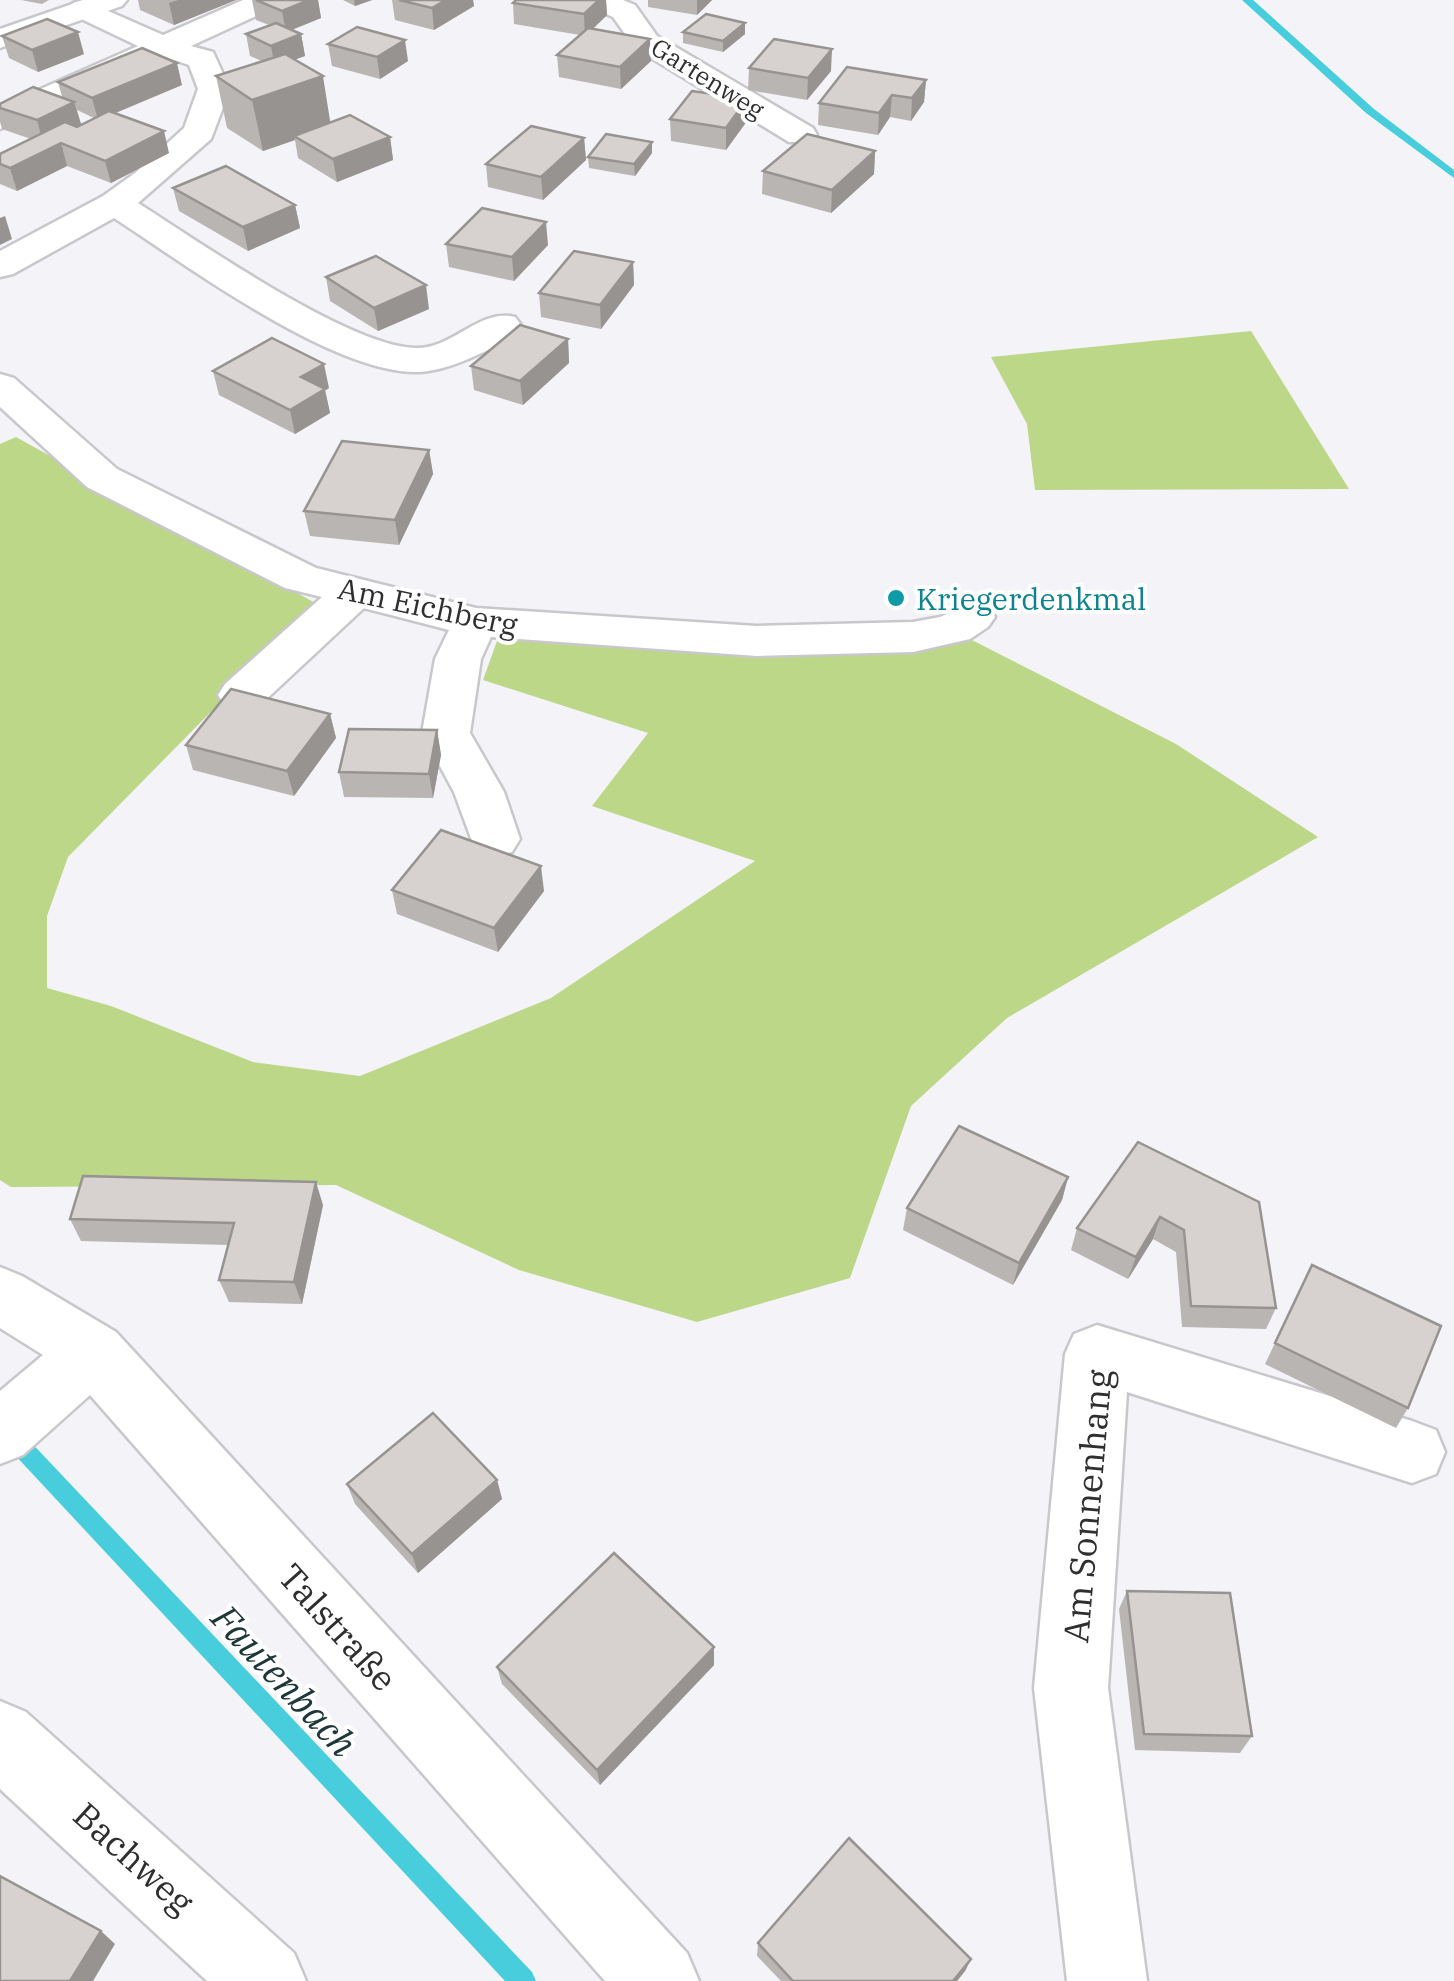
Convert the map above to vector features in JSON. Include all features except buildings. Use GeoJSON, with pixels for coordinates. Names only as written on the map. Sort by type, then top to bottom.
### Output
{"type":"FeatureCollection","features":[{"type":"Feature","properties":{"kind":"street"},"geometry":{"type":"LineString","coordinates":[[0,119],[268,0]]}},
{"type":"Feature","properties":{"kind":"street","name":"Gartenweg"},"geometry":{"type":"LineString","coordinates":[[619,4],[646,42],[801,136]]}},
{"type":"Feature","properties":{"kind":"street"},"geometry":{"type":"LineString","coordinates":[[0,39],[98,5],[164,47],[202,59],[214,90],[199,132],[114,203],[0,266]]}},
{"type":"Feature","properties":{"kind":"street"},"geometry":{"type":"LineString","coordinates":[[114,203],[260,295],[388,358],[416,361],[464,349],[502,325]]}},
{"type":"Feature","properties":{"kind":"street","name":"Am Eichberg"},"geometry":{"type":"LineString","coordinates":[[0,386],[102,478],[301,578],[476,622],[757,641],[912,638],[954,629],[972,617]]}},
{"type":"Feature","properties":{"kind":"street"},"geometry":{"type":"LineString","coordinates":[[242,695],[354,592]]}},
{"type":"Feature","properties":{"kind":"street"},"geometry":{"type":"LineString","coordinates":[[476,622],[458,659],[446,733],[479,792],[494,839]]}},
{"type":"Feature","properties":{"kind":"street","name":"Talstraße"},"geometry":{"type":"LineString","coordinates":[[0,1295],[94,1352],[658,1981]]}},
{"type":"Feature","properties":{"kind":"street"},"geometry":{"type":"LineString","coordinates":[[0,1433],[94,1352]]}},
{"type":"Feature","properties":{"kind":"street","name":"Am Sonnenhang"},"geometry":{"type":"LineString","coordinates":[[1107,1981],[1071,1688],[1097,1354],[1412,1452]]}},
{"type":"Feature","properties":{"kind":"street","name":"Bachweg"},"geometry":{"type":"LineString","coordinates":[[0,1738],[266,1981]]}},
{"type":"Feature","properties":{"kind":"green space"},"geometry":{"type":"Polygon","coordinates":[[[1251,331],[1349,489],[1035,490],[1027,424],[991,357],[1251,331]]]}},
{"type":"Feature","properties":{"kind":"green space"},"geometry":{"type":"Polygon","coordinates":[[[16,437],[317,604],[68,857],[47,916],[47,988],[111,1006],[253,1062],[360,1076],[551,998],[755,861],[592,806],[648,733],[483,680],[501,630],[966,637],[1176,744],[1318,837],[1007,1018],[911,1106],[850,1278],[697,1322],[519,1270],[336,1185],[11,1187],[0,1180],[0,444],[16,437]]]}},
{"type":"Feature","properties":{"kind":"waterway"},"geometry":{"type":"LineString","coordinates":[[1247,0],[1370,111],[1454,175]]}},
{"type":"Feature","properties":{"kind":"waterway","name":"Fautenbach"},"geometry":{"type":"LineString","coordinates":[[0,1424],[523,1981]]}},
{"type":"Feature","properties":{"kind":"place","name":"Kriegerdenkmal"},"geometry":{"type":"Point","coordinates":[896,598]}}]}
